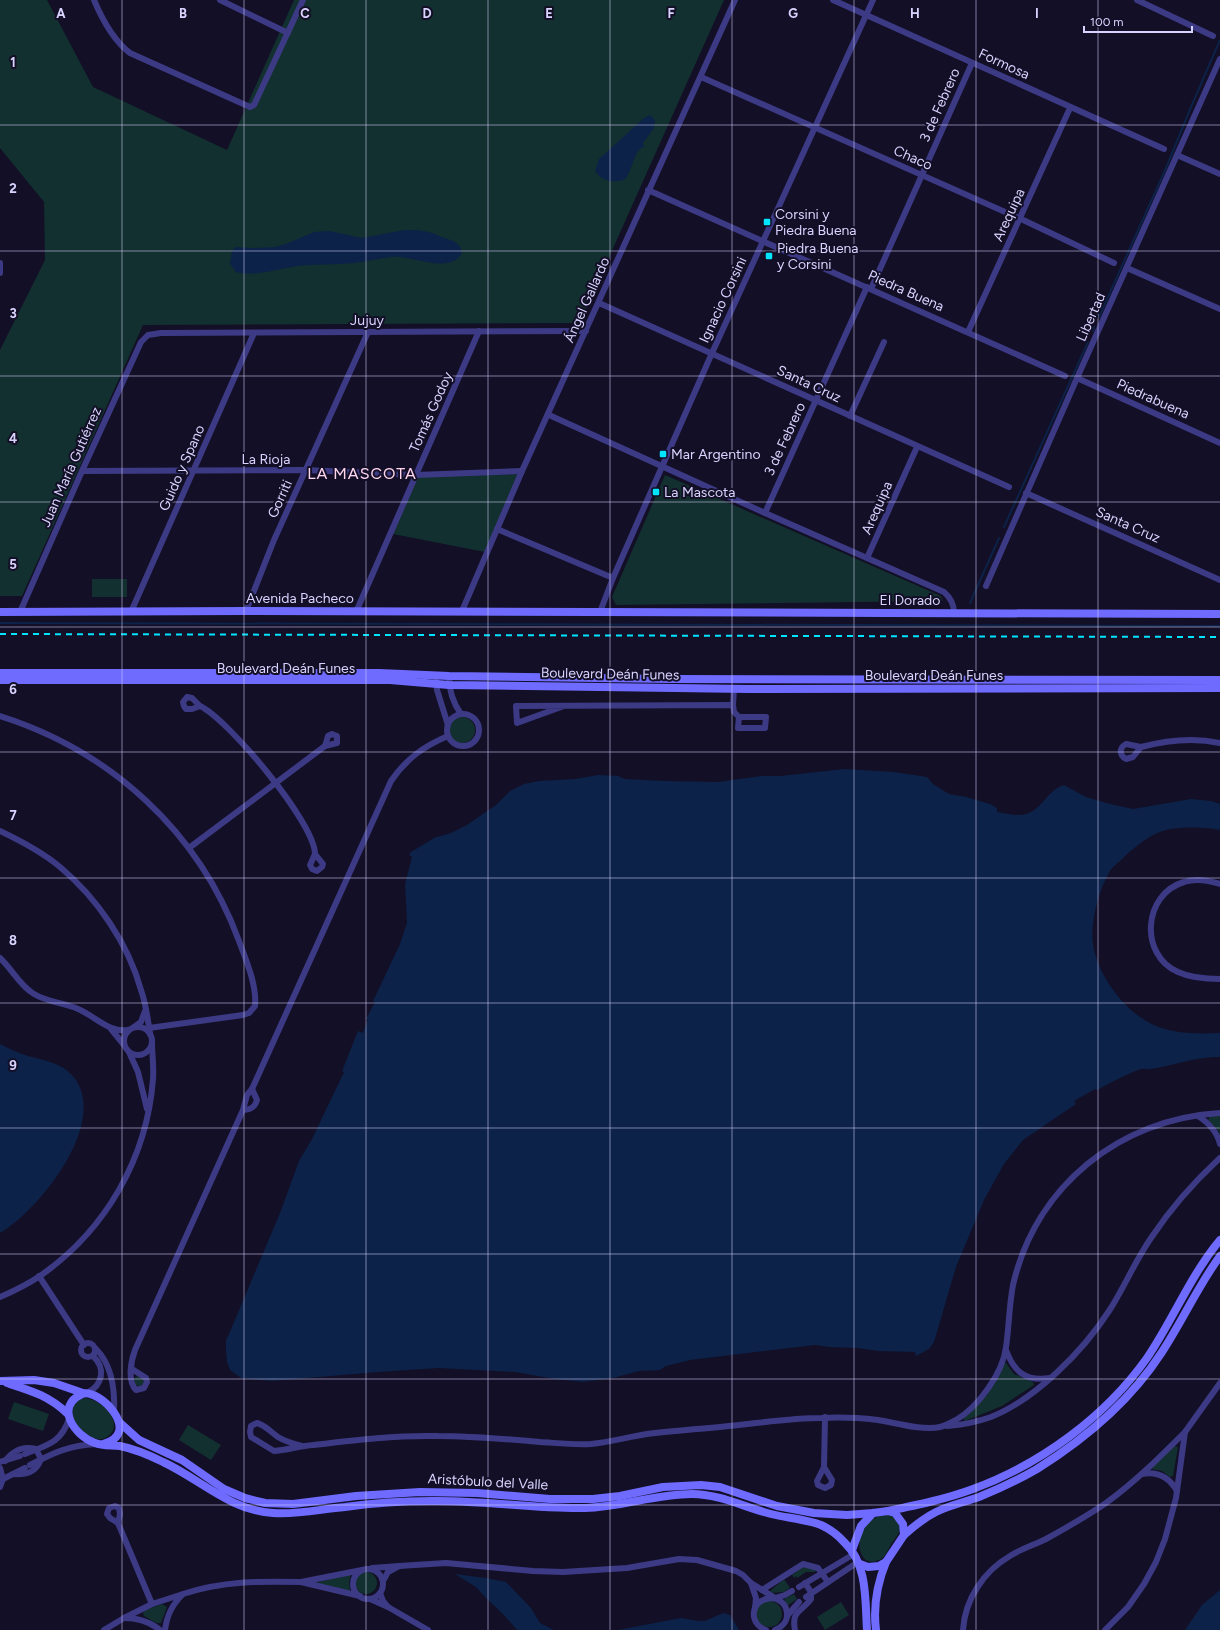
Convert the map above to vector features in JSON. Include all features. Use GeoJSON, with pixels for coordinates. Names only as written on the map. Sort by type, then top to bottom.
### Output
{"type":"FeatureCollection","features":[{"type":"Feature","properties":{"kind":"street"},"geometry":{"type":"LineString","coordinates":[[94,0],[115,39],[130,53],[250,108],[254,105],[304,0]]}},
{"type":"Feature","properties":{"kind":"street"},"geometry":{"type":"LineString","coordinates":[[220,0],[288,33]]}},
{"type":"Feature","properties":{"kind":"street"},"geometry":{"type":"LineString","coordinates":[[235,7],[238,0]]}},
{"type":"Feature","properties":{"kind":"street","name":"Ángel Gallardo"},"geometry":{"type":"LineString","coordinates":[[462,612],[522,471],[549,415],[648,190],[735,0]]}},
{"type":"Feature","properties":{"kind":"street","name":"Formosa"},"geometry":{"type":"LineString","coordinates":[[833,0],[1164,149]]}},
{"type":"Feature","properties":{"kind":"street","name":"Ignacio Corsini"},"geometry":{"type":"LineString","coordinates":[[600,612],[613,578],[712,353],[873,0]]}},
{"type":"Feature","properties":{"kind":"street"},"geometry":{"type":"LineString","coordinates":[[1137,0],[1214,36]]}},
{"type":"Feature","properties":{"kind":"street","name":"Libertad"},"geometry":{"type":"LineString","coordinates":[[986,586],[1077,378],[1220,59]]}},
{"type":"Feature","properties":{"kind":"street","name":"3 de Febrero"},"geometry":{"type":"LineString","coordinates":[[765,513],[922,175],[972,63]]}},
{"type":"Feature","properties":{"kind":"street","name":"Chaco"},"geometry":{"type":"LineString","coordinates":[[701,77],[1021,219],[1114,263]]}},
{"type":"Feature","properties":{"kind":"street","name":"Arequipa"},"geometry":{"type":"LineString","coordinates":[[968,332],[1021,219],[1070,108]]}},
{"type":"Feature","properties":{"kind":"street"},"geometry":{"type":"LineString","coordinates":[[1177,155],[1220,174]]}},
{"type":"Feature","properties":{"kind":"street","name":"Piedra Buena"},"geometry":{"type":"LineString","coordinates":[[648,190],[764,240],[1065,376]]}},
{"type":"Feature","properties":{"kind":"street"},"geometry":{"type":"LineString","coordinates":[[0,263],[0,272]]}},
{"type":"Feature","properties":{"kind":"street"},"geometry":{"type":"LineString","coordinates":[[1127,268],[1220,309]]}},
{"type":"Feature","properties":{"kind":"street","name":"Santa Cruz"},"geometry":{"type":"LineString","coordinates":[[599,303],[1009,487]]}},
{"type":"Feature","properties":{"kind":"street","name":"Tomás Godoy"},"geometry":{"type":"LineString","coordinates":[[356,612],[479,331]]}},
{"type":"Feature","properties":{"kind":"street","name":"Jujuy"},"geometry":{"type":"LineString","coordinates":[[148,335],[161,333],[586,331]]}},
{"type":"Feature","properties":{"kind":"street","name":"Gorriti"},"geometry":{"type":"LineString","coordinates":[[246,611],[274,540],[368,332]]}},
{"type":"Feature","properties":{"kind":"street","name":"Guido y Spano"},"geometry":{"type":"LineString","coordinates":[[131,612],[254,333]]}},
{"type":"Feature","properties":{"kind":"street","name":"Juan María Gutiérrez"},"geometry":{"type":"LineString","coordinates":[[20,612],[141,342],[148,335]]}},
{"type":"Feature","properties":{"kind":"street"},"geometry":{"type":"LineString","coordinates":[[850,416],[884,342]]}},
{"type":"Feature","properties":{"kind":"street","name":"Piedrabuena"},"geometry":{"type":"LineString","coordinates":[[1077,378],[1220,443]]}},
{"type":"Feature","properties":{"kind":"street"},"geometry":{"type":"LineString","coordinates":[[549,415],[944,592],[950,597],[954,605],[954,613]]}},
{"type":"Feature","properties":{"kind":"street","name":"Arequipa"},"geometry":{"type":"LineString","coordinates":[[867,558],[917,447]]}},
{"type":"Feature","properties":{"kind":"street","name":"La Rioja"},"geometry":{"type":"LineString","coordinates":[[82,471],[305,470],[416,475],[522,471]]}},
{"type":"Feature","properties":{"kind":"street","name":"Santa Cruz"},"geometry":{"type":"LineString","coordinates":[[1026,493],[1220,580]]}},
{"type":"Feature","properties":{"kind":"street"},"geometry":{"type":"LineString","coordinates":[[497,529],[613,578]]}},
{"type":"Feature","properties":{"kind":"street","name":"Avenida Pacheco"},"geometry":{"type":"LineString","coordinates":[[0,612],[600,612]]}},
{"type":"Feature","properties":{"kind":"street","name":"El Dorado"},"geometry":{"type":"LineString","coordinates":[[600,612],[1220,614]]}},
{"type":"Feature","properties":{"kind":"street","name":"Boulevard Deán Funes"},"geometry":{"type":"LineString","coordinates":[[0,673],[378,672],[449,676],[766,679],[1220,680]]}},
{"type":"Feature","properties":{"kind":"street"},"geometry":{"type":"LineString","coordinates":[[436,675],[436,684],[448,725],[448,736],[455,744],[461,746],[471,744],[476,740],[479,730],[478,725],[472,716],[461,714],[453,718],[448,725]]}},
{"type":"Feature","properties":{"kind":"street"},"geometry":{"type":"LineString","coordinates":[[449,676],[449,685],[455,703],[461,714]]}},
{"type":"Feature","properties":{"kind":"street","name":"Boulevard Deán Funes"},"geometry":{"type":"LineString","coordinates":[[0,680],[390,680],[449,685],[734,688],[1220,688]]}},
{"type":"Feature","properties":{"kind":"street"},"geometry":{"type":"LineString","coordinates":[[734,688],[734,712],[739,717],[766,717],[766,728],[738,728],[739,717]]}},
{"type":"Feature","properties":{"kind":"street"},"geometry":{"type":"LineString","coordinates":[[564,706],[517,723],[516,706],[733,705]]}},
{"type":"Feature","properties":{"kind":"street"},"geometry":{"type":"LineString","coordinates":[[200,706],[223,723],[276,782],[292,805],[314,843],[315,854]]}},
{"type":"Feature","properties":{"kind":"street"},"geometry":{"type":"LineString","coordinates":[[0,716],[41,731],[73,746],[121,778],[166,821],[189,848],[208,875],[233,925],[255,995],[255,1006],[249,1013],[150,1031],[144,1028],[117,1031],[78,1009],[34,994],[20,982],[0,958]]}},
{"type":"Feature","properties":{"kind":"street"},"geometry":{"type":"LineString","coordinates":[[132,1369],[132,1361],[135,1350],[243,1110],[247,1095],[252,1089],[391,781],[409,759],[422,749],[448,736]]}},
{"type":"Feature","properties":{"kind":"street"},"geometry":{"type":"LineString","coordinates":[[1141,747],[1160,742],[1180,740],[1200,740],[1220,743]]}},
{"type":"Feature","properties":{"kind":"street"},"geometry":{"type":"LineString","coordinates":[[189,848],[325,746]]}},
{"type":"Feature","properties":{"kind":"street"},"geometry":{"type":"LineString","coordinates":[[0,831],[41,853],[59,866],[101,910],[126,951],[141,989],[152,1042],[153,1077],[148,1112],[137,1155],[110,1206],[79,1244],[61,1260],[39,1276],[0,1297]]}},
{"type":"Feature","properties":{"kind":"street"},"geometry":{"type":"LineString","coordinates":[[1220,884],[1208,880],[1196,880],[1184,882],[1171,888],[1156,906],[1152,917],[1150,930],[1152,943],[1165,964],[1177,972],[1189,976],[1220,979]]}},
{"type":"Feature","properties":{"kind":"street"},"geometry":{"type":"LineString","coordinates":[[124,1046],[124,1037],[140,1022],[146,1009]]}},
{"type":"Feature","properties":{"kind":"street"},"geometry":{"type":"LineString","coordinates":[[110,1028],[129,1052],[139,1076],[148,1112]]}},
{"type":"Feature","properties":{"kind":"street"},"geometry":{"type":"LineString","coordinates":[[129,1052],[137,1055],[141,1054],[148,1050],[152,1042]]}},
{"type":"Feature","properties":{"kind":"street"},"geometry":{"type":"LineString","coordinates":[[243,1110],[248,1110],[255,1105],[257,1100],[252,1089]]}},
{"type":"Feature","properties":{"kind":"street"},"geometry":{"type":"LineString","coordinates":[[941,1427],[958,1419],[980,1400],[999,1369],[1006,1350],[1009,1309],[1019,1265],[1029,1239],[1042,1216],[1071,1178],[1090,1161],[1109,1148],[1146,1128],[1168,1121],[1220,1113]]}},
{"type":"Feature","properties":{"kind":"street"},"geometry":{"type":"LineString","coordinates":[[1198,1116],[1214,1129],[1219,1137],[1220,1144]]}},
{"type":"Feature","properties":{"kind":"street"},"geometry":{"type":"LineString","coordinates":[[302,1446],[288,1442],[261,1424],[257,1423],[251,1426],[251,1437],[274,1451],[302,1446],[388,1437],[488,1437],[587,1444],[680,1430],[721,1427],[792,1418],[825,1417],[874,1420],[924,1427],[941,1427],[962,1425],[990,1417],[1011,1407],[1050,1378],[1072,1357],[1109,1312],[1148,1244],[1182,1197],[1220,1158],[1220,1154]]}},
{"type":"Feature","properties":{"kind":"street"},"geometry":{"type":"LineString","coordinates":[[796,1630],[794,1619],[796,1613],[811,1601],[802,1585],[853,1552],[861,1526],[873,1513],[930,1502],[986,1484],[1023,1466],[1074,1432],[1113,1397],[1146,1358],[1162,1334],[1199,1268],[1220,1240]]}},
{"type":"Feature","properties":{"kind":"street"},"geometry":{"type":"LineString","coordinates":[[876,1630],[876,1597],[878,1585],[886,1562],[904,1534],[937,1512],[979,1497],[1021,1478],[1066,1450],[1104,1420],[1161,1354],[1202,1281],[1220,1256]]}},
{"type":"Feature","properties":{"kind":"street"},"geometry":{"type":"LineString","coordinates":[[39,1276],[84,1345]]}},
{"type":"Feature","properties":{"kind":"street"},"geometry":{"type":"LineString","coordinates":[[2,1462],[58,1439],[65,1430],[70,1404],[77,1397],[95,1388],[101,1379],[101,1369],[91,1344],[84,1345]]}},
{"type":"Feature","properties":{"kind":"street"},"geometry":{"type":"LineString","coordinates":[[84,1345],[81,1348],[83,1355],[87,1358],[94,1353]]}},
{"type":"Feature","properties":{"kind":"street"},"geometry":{"type":"LineString","coordinates":[[1006,1350],[1010,1362],[1016,1370],[1026,1376],[1040,1380],[1050,1378]]}},
{"type":"Feature","properties":{"kind":"street"},"geometry":{"type":"LineString","coordinates":[[94,1353],[106,1362],[114,1393],[114,1412]]}},
{"type":"Feature","properties":{"kind":"street"},"geometry":{"type":"LineString","coordinates":[[101,1379],[111,1380]]}},
{"type":"Feature","properties":{"kind":"street"},"geometry":{"type":"LineString","coordinates":[[0,1381],[34,1380],[54,1383],[85,1393],[104,1402],[114,1412],[119,1422],[118,1434],[114,1440],[99,1444],[69,1448],[41,1459],[3,1479]]}},
{"type":"Feature","properties":{"kind":"street"},"geometry":{"type":"LineString","coordinates":[[0,1381],[46,1397],[68,1417],[82,1434],[99,1444]]}},
{"type":"Feature","properties":{"kind":"street"},"geometry":{"type":"LineString","coordinates":[[963,1630],[965,1613],[972,1596],[991,1570],[1012,1555],[1048,1538],[1084,1518],[1142,1474],[1185,1432],[1220,1383]]}},
{"type":"Feature","properties":{"kind":"street"},"geometry":{"type":"LineString","coordinates":[[824,1467],[825,1417]]}},
{"type":"Feature","properties":{"kind":"street","name":"Aristóbulo del Valle"},"geometry":{"type":"LineString","coordinates":[[119,1422],[139,1440],[182,1460],[224,1489],[245,1498],[278,1505],[356,1496],[420,1492],[477,1493],[556,1499],[593,1499],[620,1496],[662,1487],[701,1485],[720,1488],[777,1506],[814,1513],[847,1515],[873,1513]]}},
{"type":"Feature","properties":{"kind":"street"},"geometry":{"type":"LineString","coordinates":[[1105,1630],[1128,1606],[1144,1584],[1156,1562],[1165,1540],[1177,1491],[1185,1432]]}},
{"type":"Feature","properties":{"kind":"street","name":"Aristóbulo del Valle"},"geometry":{"type":"LineString","coordinates":[[99,1444],[132,1449],[146,1454],[183,1472],[224,1498],[241,1506],[265,1512],[286,1513],[385,1503],[432,1501],[464,1501],[562,1508],[587,1508],[621,1505],[671,1496],[690,1494],[706,1495],[723,1498],[760,1511],[822,1526],[840,1537],[853,1552]]}},
{"type":"Feature","properties":{"kind":"street"},"geometry":{"type":"LineString","coordinates":[[2,1462],[15,1450],[21,1448],[36,1449]]}},
{"type":"Feature","properties":{"kind":"street"},"geometry":{"type":"LineString","coordinates":[[36,1449],[41,1459]]}},
{"type":"Feature","properties":{"kind":"street"},"geometry":{"type":"LineString","coordinates":[[13,1474],[28,1474],[35,1469],[41,1459]]}},
{"type":"Feature","properties":{"kind":"street"},"geometry":{"type":"LineString","coordinates":[[0,1468],[3,1479],[0,1487]]}},
{"type":"Feature","properties":{"kind":"street"},"geometry":{"type":"LineString","coordinates":[[1142,1474],[1154,1472],[1160,1474],[1170,1481],[1177,1491]]}},
{"type":"Feature","properties":{"kind":"street"},"geometry":{"type":"LineString","coordinates":[[888,1510],[901,1519],[904,1534]]}},
{"type":"Feature","properties":{"kind":"street"},"geometry":{"type":"LineString","coordinates":[[118,1523],[152,1604]]}},
{"type":"Feature","properties":{"kind":"street"},"geometry":{"type":"LineString","coordinates":[[853,1552],[859,1563],[863,1581],[867,1630]]}},
{"type":"Feature","properties":{"kind":"street"},"geometry":{"type":"LineString","coordinates":[[104,1630],[152,1604],[204,1588],[243,1582],[302,1582],[365,1570],[446,1563],[513,1570],[563,1572],[627,1568],[671,1560],[688,1559],[736,1571],[743,1575],[751,1583],[783,1603],[786,1607],[787,1616]]}},
{"type":"Feature","properties":{"kind":"street"},"geometry":{"type":"LineString","coordinates":[[859,1563],[868,1567],[878,1566],[886,1562]]}},
{"type":"Feature","properties":{"kind":"street"},"geometry":{"type":"LineString","coordinates":[[809,1595],[859,1563]]}},
{"type":"Feature","properties":{"kind":"street"},"geometry":{"type":"LineString","coordinates":[[762,1590],[803,1564],[814,1566],[822,1572],[828,1582]]}},
{"type":"Feature","properties":{"kind":"street"},"geometry":{"type":"LineString","coordinates":[[388,1607],[383,1601],[380,1593],[383,1581],[388,1572],[399,1566]]}},
{"type":"Feature","properties":{"kind":"street"},"geometry":{"type":"LineString","coordinates":[[360,1596],[354,1588],[353,1583],[355,1578],[365,1570],[376,1571],[380,1574],[383,1581]]}},
{"type":"Feature","properties":{"kind":"street"},"geometry":{"type":"LineString","coordinates":[[302,1582],[370,1599],[388,1607],[428,1630]]}},
{"type":"Feature","properties":{"kind":"street"},"geometry":{"type":"LineString","coordinates":[[751,1583],[756,1598],[755,1619],[757,1624],[766,1630]]}},
{"type":"Feature","properties":{"kind":"street"},"geometry":{"type":"LineString","coordinates":[[755,1609],[757,1604],[765,1599],[775,1598],[792,1591]]}},
{"type":"Feature","properties":{"kind":"street"},"geometry":{"type":"LineString","coordinates":[[370,1599],[380,1593]]}},
{"type":"Feature","properties":{"kind":"street"},"geometry":{"type":"LineString","coordinates":[[165,1630],[167,1616],[171,1608],[183,1594]]}},
{"type":"Feature","properties":{"kind":"street"},"geometry":{"type":"LineString","coordinates":[[776,1630],[783,1625],[787,1616],[799,1602]]}},
{"type":"Feature","properties":{"kind":"street"},"geometry":{"type":"LineString","coordinates":[[787,1616],[794,1619]]}},
{"type":"Feature","properties":{"kind":"street"},"geometry":{"type":"LineString","coordinates":[[124,1618],[144,1620],[160,1630]]}},
{"type":"Feature","properties":{"kind":"street"},"geometry":{"type":"LineString","coordinates":[[776,1630],[787,1630]]}},
{"type":"Feature","properties":{"kind":"green space"},"geometry":{"type":"Polygon","coordinates":[[[0,0],[47,0],[93,87],[227,150],[294,0],[724,0],[581,320],[577,323],[143,325],[22,596],[0,596],[0,350],[45,260],[44,202],[0,148],[0,0]]]}},
{"type":"Feature","properties":{"kind":"green space"},"geometry":{"type":"Polygon","coordinates":[[[518,474],[485,552],[393,534],[417,477],[518,474]]]}},
{"type":"Feature","properties":{"kind":"green space"},"geometry":{"type":"Polygon","coordinates":[[[665,475],[941,596],[943,601],[616,605],[612,597],[665,475]]]}},
{"type":"Feature","properties":{"kind":"green space"},"geometry":{"type":"Polygon","coordinates":[[[92,579],[127,579],[127,597],[92,597],[92,579]]]}},
{"type":"Feature","properties":{"kind":"green space"},"geometry":{"type":"Polygon","coordinates":[[[462,717],[471,721],[475,730],[471,739],[462,743],[453,739],[449,730],[453,721],[462,717]]]}},
{"type":"Feature","properties":{"kind":"green space"},"geometry":{"type":"Polygon","coordinates":[[[1210,1116],[1220,1116],[1220,1138],[1219,1131],[1208,1120],[1210,1116]]]}},
{"type":"Feature","properties":{"kind":"green space"},"geometry":{"type":"Polygon","coordinates":[[[1003,1363],[1006,1363],[1014,1374],[1033,1382],[1034,1385],[1002,1406],[965,1421],[963,1418],[987,1395],[1003,1363]]]}},
{"type":"Feature","properties":{"kind":"green space"},"geometry":{"type":"Polygon","coordinates":[[[137,1376],[141,1376],[143,1377],[143,1385],[137,1386],[134,1383],[134,1379],[137,1376]]]}},
{"type":"Feature","properties":{"kind":"green space"},"geometry":{"type":"Polygon","coordinates":[[[85,1398],[91,1399],[98,1403],[110,1413],[114,1426],[112,1432],[107,1437],[100,1439],[92,1437],[84,1432],[73,1417],[73,1410],[76,1403],[85,1398]]]}},
{"type":"Feature","properties":{"kind":"green space"},"geometry":{"type":"Polygon","coordinates":[[[14,1402],[49,1414],[43,1431],[8,1419],[14,1402]]]}},
{"type":"Feature","properties":{"kind":"green space"},"geometry":{"type":"Polygon","coordinates":[[[188,1425],[221,1445],[211,1460],[179,1440],[188,1425]]]}},
{"type":"Feature","properties":{"kind":"green space"},"geometry":{"type":"Polygon","coordinates":[[[1173,1445],[1178,1447],[1173,1476],[1170,1477],[1162,1471],[1152,1469],[1151,1467],[1173,1445]]]}},
{"type":"Feature","properties":{"kind":"green space"},"geometry":{"type":"Polygon","coordinates":[[[884,1514],[891,1515],[898,1523],[900,1529],[887,1553],[879,1560],[873,1562],[869,1561],[862,1556],[860,1551],[859,1546],[861,1536],[865,1527],[870,1522],[884,1514]]]}},
{"type":"Feature","properties":{"kind":"green space"},"geometry":{"type":"Polygon","coordinates":[[[803,1567],[816,1570],[815,1572],[806,1572],[797,1578],[796,1576],[794,1578],[792,1575],[803,1567]]]}},
{"type":"Feature","properties":{"kind":"green space"},"geometry":{"type":"Polygon","coordinates":[[[366,1572],[374,1575],[377,1583],[374,1591],[366,1594],[358,1591],[355,1583],[358,1575],[366,1572]]]}},
{"type":"Feature","properties":{"kind":"green space"},"geometry":{"type":"Polygon","coordinates":[[[351,1574],[349,1591],[315,1583],[351,1574]]]}},
{"type":"Feature","properties":{"kind":"green space"},"geometry":{"type":"Polygon","coordinates":[[[784,1579],[790,1588],[784,1592],[771,1593],[770,1591],[784,1579]]]}},
{"type":"Feature","properties":{"kind":"green space"},"geometry":{"type":"Polygon","coordinates":[[[794,1594],[797,1599],[787,1606],[784,1599],[794,1594]]]}},
{"type":"Feature","properties":{"kind":"green space"},"geometry":{"type":"Polygon","coordinates":[[[769,1601],[778,1605],[782,1614],[778,1623],[769,1627],[760,1623],[756,1614],[760,1605],[769,1601]]]}},
{"type":"Feature","properties":{"kind":"green space"},"geometry":{"type":"Polygon","coordinates":[[[841,1602],[849,1615],[825,1630],[817,1617],[841,1602]]]}},
{"type":"Feature","properties":{"kind":"green space"},"geometry":{"type":"Polygon","coordinates":[[[162,1604],[167,1607],[161,1623],[156,1623],[144,1616],[143,1613],[145,1610],[162,1604]]]}},
{"type":"Feature","properties":{"kind":"water"},"geometry":{"type":"Polygon","coordinates":[[[650,115],[655,120],[654,128],[643,143],[644,147],[638,152],[624,180],[615,181],[601,177],[595,171],[599,159],[644,118],[650,115]]]}},
{"type":"Feature","properties":{"kind":"water"},"geometry":{"type":"Polygon","coordinates":[[[404,230],[427,232],[454,241],[461,248],[461,255],[455,260],[447,263],[391,257],[355,263],[297,266],[251,274],[236,272],[230,264],[232,251],[235,247],[275,247],[314,232],[329,231],[362,238],[404,230]]]}},
{"type":"Feature","properties":{"kind":"water"},"geometry":{"type":"Polygon","coordinates":[[[845,769],[894,772],[927,777],[933,784],[949,794],[990,804],[997,808],[997,812],[1015,815],[1023,815],[1032,812],[1053,791],[1064,785],[1086,797],[1133,809],[1191,799],[1211,801],[1220,804],[1220,830],[1190,828],[1160,832],[1141,842],[1113,867],[1106,878],[1099,896],[1094,916],[1092,936],[1095,955],[1099,966],[1119,998],[1128,1007],[1146,1021],[1172,1031],[1191,1033],[1220,1033],[1220,1057],[1203,1058],[1159,1068],[1141,1069],[1130,1073],[1097,1090],[1095,1089],[1074,1101],[1076,1104],[1023,1140],[1004,1164],[984,1200],[956,1267],[934,1342],[929,1349],[916,1356],[915,1352],[879,1351],[815,1345],[690,1360],[666,1366],[660,1370],[639,1371],[613,1378],[583,1382],[515,1372],[439,1368],[272,1381],[241,1378],[230,1370],[227,1362],[226,1340],[280,1213],[299,1161],[312,1139],[344,1072],[342,1071],[358,1031],[363,1033],[368,1019],[366,1019],[375,1002],[373,1001],[400,944],[407,923],[405,884],[412,857],[409,855],[411,852],[434,838],[451,833],[467,825],[496,805],[510,791],[524,784],[539,781],[575,779],[598,775],[618,776],[625,779],[718,782],[761,776],[780,776],[845,769]]]}},
{"type":"Feature","properties":{"kind":"water"},"geometry":{"type":"Polygon","coordinates":[[[0,1044],[22,1054],[56,1064],[72,1075],[82,1093],[83,1115],[77,1138],[66,1162],[51,1185],[34,1205],[0,1233],[0,1044]]]}},
{"type":"Feature","properties":{"kind":"water"},"geometry":{"type":"Polygon","coordinates":[[[455,1574],[506,1582],[531,1608],[540,1623],[554,1630],[517,1630],[476,1587],[455,1574]]]}},
{"type":"Feature","properties":{"kind":"water"},"geometry":{"type":"Polygon","coordinates":[[[1220,1590],[1220,1630],[1185,1630],[1202,1605],[1220,1590]]]}},
{"type":"Feature","properties":{"kind":"water"},"geometry":{"type":"Polygon","coordinates":[[[723,1613],[730,1615],[739,1630],[618,1630],[681,1618],[705,1621],[723,1613]]]}},
{"type":"Feature","properties":{"kind":"waterway"},"geometry":{"type":"LineString","coordinates":[[1099,317],[1166,168],[1220,40]]}},
{"type":"Feature","properties":{"kind":"waterway"},"geometry":{"type":"LineString","coordinates":[[1093,331],[1094,327]]}},
{"type":"Feature","properties":{"kind":"waterway"},"geometry":{"type":"LineString","coordinates":[[1004,527],[1088,342]]}},
{"type":"Feature","properties":{"kind":"waterway"},"geometry":{"type":"LineString","coordinates":[[970,603],[999,538]]}},
{"type":"Feature","properties":{"kind":"waterway"},"geometry":{"type":"LineString","coordinates":[[0,623],[1220,626]]}},
{"type":"Feature","properties":{"kind":"railway"},"geometry":{"type":"LineString","coordinates":[[0,634],[1220,637]]}},
{"type":"Feature","properties":{"kind":"place","name":"Corsini y Piedra Buena"},"geometry":{"type":"Point","coordinates":[767,222]}},
{"type":"Feature","properties":{"kind":"place","name":"Piedra Buena y Corsini"},"geometry":{"type":"Point","coordinates":[769,256]}},
{"type":"Feature","properties":{"kind":"place","name":"Mar Argentino"},"geometry":{"type":"Point","coordinates":[663,454]}},
{"type":"Feature","properties":{"kind":"place","name":"La Mascota"},"geometry":{"type":"Point","coordinates":[656,492]}},
{"type":"Feature","properties":{"kind":"district","name":"LA MASCOTA"},"geometry":{"type":"Point","coordinates":[362,473]}}]}
